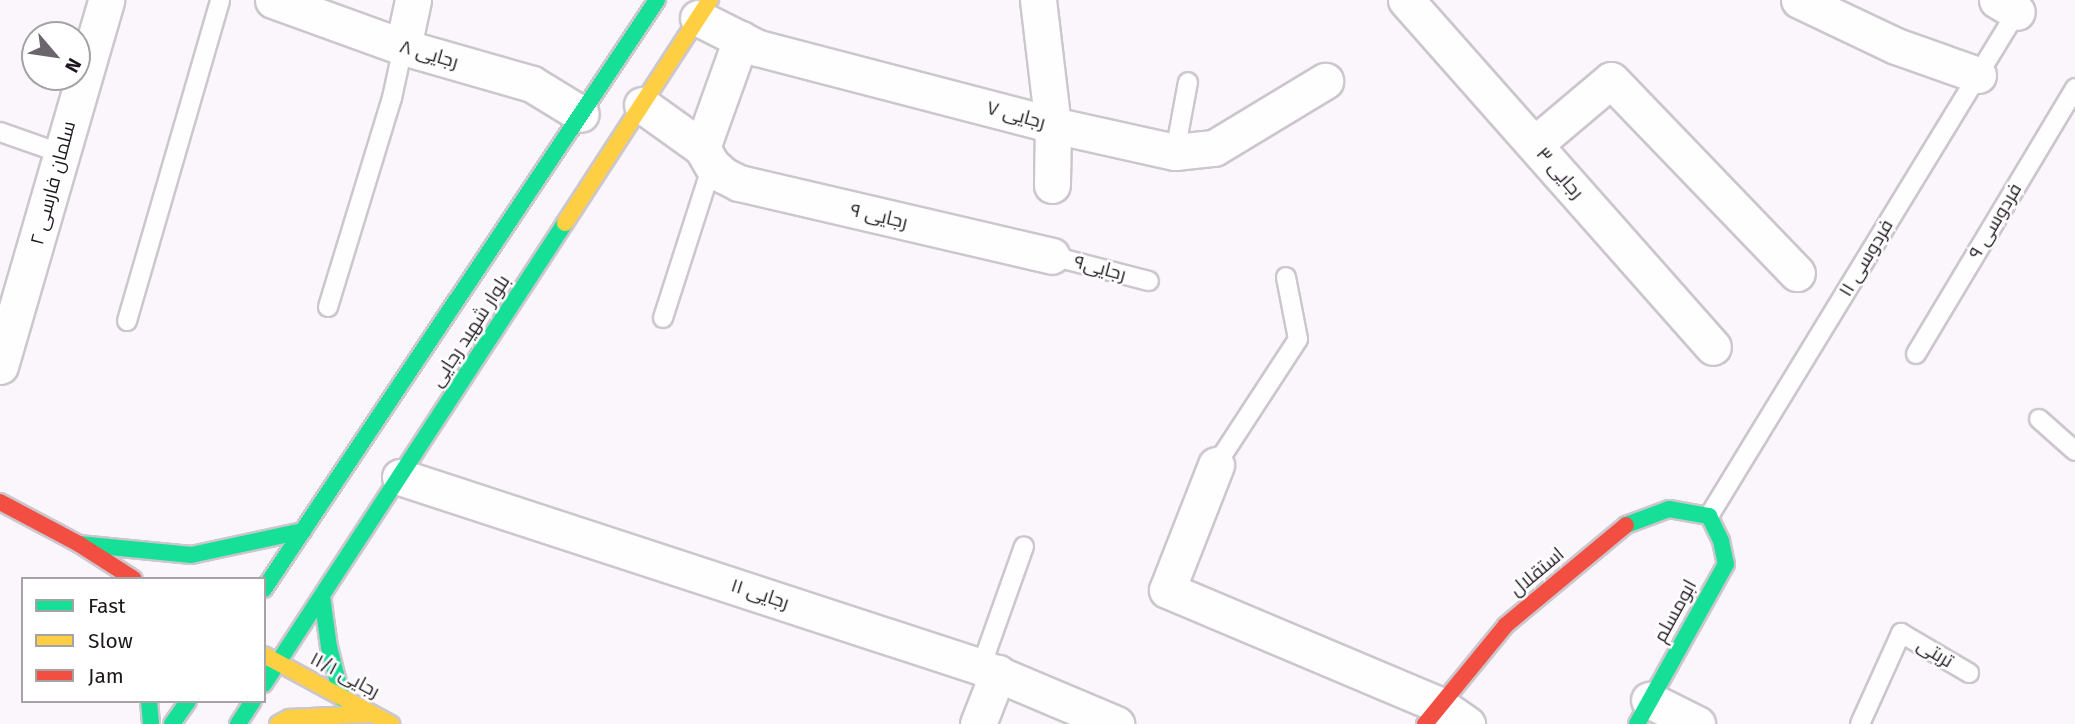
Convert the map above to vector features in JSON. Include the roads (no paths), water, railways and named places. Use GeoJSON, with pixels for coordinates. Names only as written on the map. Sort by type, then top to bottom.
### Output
{"type":"FeatureCollection","features":[{"type":"Feature","properties":{"kind":"main road","name":"بلوار شهید رجایی"},"geometry":{"type":"LineString","coordinates":[[266,586],[657,0]]}},
{"type":"Feature","properties":{"kind":"main road","name":"بلوار شهید رجایی"},"geometry":{"type":"LineString","coordinates":[[266,677],[271,659],[322,596],[704,9]]}},
{"type":"Feature","properties":{"kind":"main road"},"geometry":{"type":"LineString","coordinates":[[0,502],[79,544],[131,577]]}},
{"type":"Feature","properties":{"kind":"main road","name":"استقلال"},"geometry":{"type":"LineString","coordinates":[[1444,718],[1506,625],[1627,524],[1669,509],[1709,516]]}},
{"type":"Feature","properties":{"kind":"main road","name":"ابومسلم"},"geometry":{"type":"LineString","coordinates":[[1644,712],[1726,564],[1721,541],[1709,516]]}},
{"type":"Feature","properties":{"kind":"main road"},"geometry":{"type":"LineString","coordinates":[[79,544],[191,555],[303,531]]}},
{"type":"Feature","properties":{"kind":"main road"},"geometry":{"type":"LineString","coordinates":[[79,544],[101,577]]}},
{"type":"Feature","properties":{"kind":"main road"},"geometry":{"type":"LineString","coordinates":[[322,596],[329,647],[342,698]]}},
{"type":"Feature","properties":{"kind":"main road","name":"رجایی ۱۱/۱"},"geometry":{"type":"LineString","coordinates":[[271,659],[391,724]]}},
{"type":"Feature","properties":{"kind":"main road"},"geometry":{"type":"LineString","coordinates":[[149,703],[151,724]]}},
{"type":"Feature","properties":{"kind":"main road"},"geometry":{"type":"LineString","coordinates":[[172,724],[187,703]]}},
{"type":"Feature","properties":{"kind":"main road"},"geometry":{"type":"LineString","coordinates":[[238,724],[252,703]]}},
{"type":"Feature","properties":{"kind":"main road"},"geometry":{"type":"LineString","coordinates":[[278,724],[289,718],[373,714]]}},
{"type":"Feature","properties":{"kind":"street","name":"سلمان فارسی ۲"},"geometry":{"type":"LineString","coordinates":[[0,366],[11,292],[60,153],[106,0]]}},
{"type":"Feature","properties":{"kind":"street","name":"رجایی ۸"},"geometry":{"type":"LineString","coordinates":[[273,0],[403,47],[532,83],[582,114]]}},
{"type":"Feature","properties":{"kind":"street"},"geometry":{"type":"LineString","coordinates":[[403,47],[413,0]]}},
{"type":"Feature","properties":{"kind":"street"},"geometry":{"type":"LineString","coordinates":[[1038,0],[1053,125],[1052,185]]}},
{"type":"Feature","properties":{"kind":"street","name":"رجایی ۳"},"geometry":{"type":"LineString","coordinates":[[1406,0],[1713,347]]}},
{"type":"Feature","properties":{"kind":"street"},"geometry":{"type":"LineString","coordinates":[[1799,0],[1896,46],[1978,75]]}},
{"type":"Feature","properties":{"kind":"street","name":"رجایی ۷"},"geometry":{"type":"LineString","coordinates":[[704,9],[741,39],[758,48],[1053,125],[1175,152],[1214,148],[1325,81]]}},
{"type":"Feature","properties":{"kind":"street"},"geometry":{"type":"LineString","coordinates":[[642,105],[707,157],[741,39]]}},
{"type":"Feature","properties":{"kind":"street"},"geometry":{"type":"LineString","coordinates":[[1535,144],[1611,80],[1797,273]]}},
{"type":"Feature","properties":{"kind":"street","name":"رجایی ۹"},"geometry":{"type":"LineString","coordinates":[[707,157],[739,183],[1052,256]]}},
{"type":"Feature","properties":{"kind":"street"},"geometry":{"type":"LineString","coordinates":[[1216,465],[1167,590],[1444,718]]}},
{"type":"Feature","properties":{"kind":"street","name":"رجایی ۱۱"},"geometry":{"type":"LineString","coordinates":[[400,477],[990,670],[1116,724]]}},
{"type":"Feature","properties":{"kind":"street"},"geometry":{"type":"LineString","coordinates":[[978,724],[990,670]]}},
{"type":"Feature","properties":{"kind":"street"},"geometry":{"type":"LineString","coordinates":[[1644,712],[1698,724]]}},
{"type":"Feature","properties":{"kind":"lane"},"geometry":{"type":"LineString","coordinates":[[127,321],[220,0]]}},
{"type":"Feature","properties":{"kind":"lane","name":"فردوسی ۱۱"},"geometry":{"type":"LineString","coordinates":[[1709,516],[1978,75],[2012,4]]}},
{"type":"Feature","properties":{"kind":"lane"},"geometry":{"type":"LineString","coordinates":[[328,307],[392,98],[403,47]]}},
{"type":"Feature","properties":{"kind":"lane"},"geometry":{"type":"LineString","coordinates":[[1175,152],[1188,82]]}},
{"type":"Feature","properties":{"kind":"lane","name":"فردوسی ۹"},"geometry":{"type":"LineString","coordinates":[[1916,354],[2075,89]]}},
{"type":"Feature","properties":{"kind":"lane"},"geometry":{"type":"LineString","coordinates":[[0,132],[60,153]]}},
{"type":"Feature","properties":{"kind":"lane"},"geometry":{"type":"LineString","coordinates":[[663,318],[707,157]]}},
{"type":"Feature","properties":{"kind":"lane","name":"رجایی۹"},"geometry":{"type":"LineString","coordinates":[[1052,256],[1149,281]]}},
{"type":"Feature","properties":{"kind":"lane"},"geometry":{"type":"LineString","coordinates":[[1216,465],[1298,339],[1286,276]]}},
{"type":"Feature","properties":{"kind":"lane"},"geometry":{"type":"LineString","coordinates":[[2039,419],[2075,451]]}},
{"type":"Feature","properties":{"kind":"lane"},"geometry":{"type":"LineString","coordinates":[[990,670],[1024,546]]}},
{"type":"Feature","properties":{"kind":"lane","name":"تربتی"},"geometry":{"type":"LineString","coordinates":[[1860,724],[1901,633],[1969,673]]}}]}
